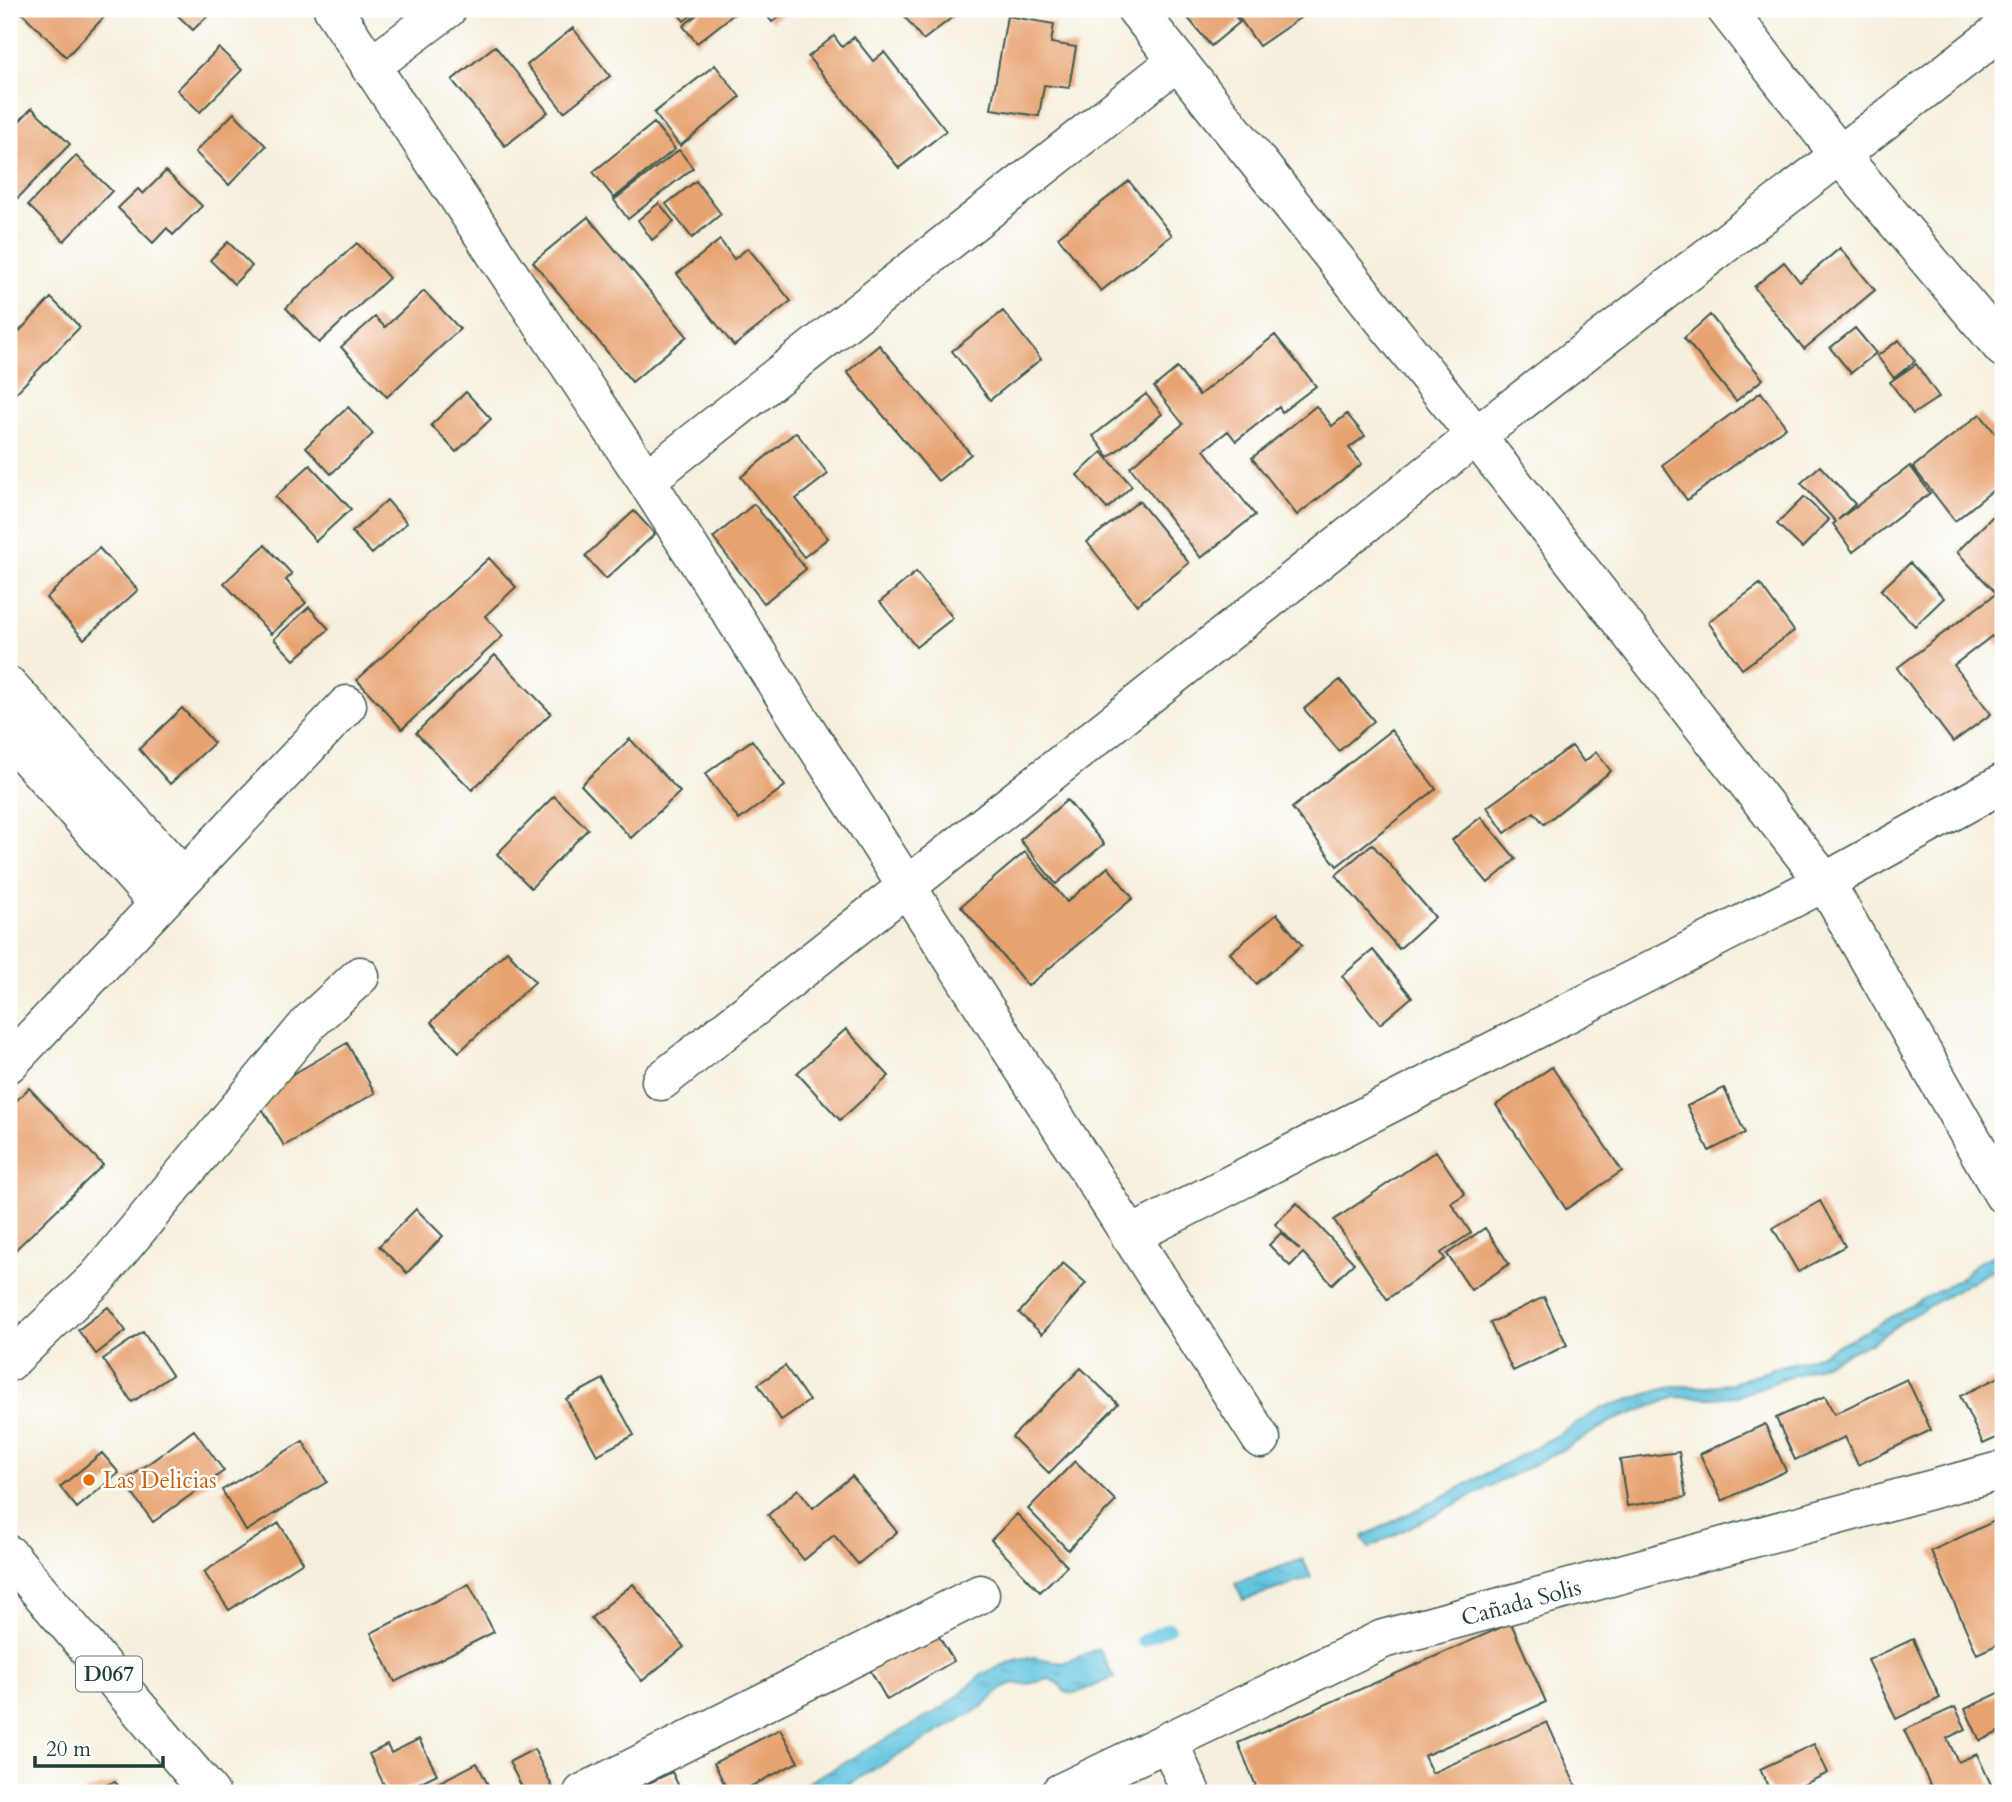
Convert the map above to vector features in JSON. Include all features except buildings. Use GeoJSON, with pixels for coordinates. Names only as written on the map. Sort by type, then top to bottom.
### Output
{"type":"FeatureCollection","features":[{"type":"Feature","properties":{"kind":"street"},"geometry":{"type":"LineString","coordinates":[[333,9],[646,480],[1261,1439]]}},
{"type":"Feature","properties":{"kind":"street"},"geometry":{"type":"LineString","coordinates":[[370,67],[447,9]]}},
{"type":"Feature","properties":{"kind":"street"},"geometry":{"type":"LineString","coordinates":[[1136,9],[1476,436],[1825,882],[2003,1194]]}},
{"type":"Feature","properties":{"kind":"street"},"geometry":{"type":"LineString","coordinates":[[1726,9],[1839,154],[2003,348]]}},
{"type":"Feature","properties":{"kind":"street"},"geometry":{"type":"LineString","coordinates":[[662,1081],[1476,436],[2003,29]]}},
{"type":"Feature","properties":{"kind":"street"},"geometry":{"type":"LineString","coordinates":[[646,480],[1177,61]]}},
{"type":"Feature","properties":{"kind":"street"},"geometry":{"type":"LineString","coordinates":[[9,686],[171,890]]}},
{"type":"Feature","properties":{"kind":"street"},"geometry":{"type":"LineString","coordinates":[[9,1062],[347,705]]}},
{"type":"Feature","properties":{"kind":"street"},"geometry":{"type":"LineString","coordinates":[[9,736],[171,890]]}},
{"type":"Feature","properties":{"kind":"street"},"geometry":{"type":"LineString","coordinates":[[1130,1236],[1825,882],[2003,783]]}},
{"type":"Feature","properties":{"kind":"street"},"geometry":{"type":"LineString","coordinates":[[9,1363],[97,1278],[310,1023],[360,976]]}},
{"type":"Feature","properties":{"kind":"street","name":"Cañada Solis"},"geometry":{"type":"LineString","coordinates":[[1060,1793],[1383,1639],[2003,1470]]}},
{"type":"Feature","properties":{"kind":"street","name":"D067"},"geometry":{"type":"LineString","coordinates":[[9,1555],[210,1793]]}},
{"type":"Feature","properties":{"kind":"street"},"geometry":{"type":"LineString","coordinates":[[583,1793],[980,1594]]}},
{"type":"Feature","properties":{"kind":"street"},"geometry":{"type":"LineString","coordinates":[[1169,1742],[1191,1793]]}},
{"type":"Feature","properties":{"kind":"water"},"geometry":{"type":"Polygon","coordinates":[[[2003,1250],[2003,1266],[1908,1318],[1872,1342],[1817,1367],[1737,1396],[1676,1397],[1612,1421],[1566,1448],[1369,1548],[1362,1537],[1452,1492],[1602,1408],[1673,1386],[1707,1387],[1734,1383],[1773,1368],[1812,1358],[1959,1279],[1976,1264],[2003,1250]]]}},
{"type":"Feature","properties":{"kind":"water"},"geometry":{"type":"Polygon","coordinates":[[[1303,1559],[1311,1578],[1243,1600],[1235,1583],[1303,1559]]]}},
{"type":"Feature","properties":{"kind":"water"},"geometry":{"type":"Polygon","coordinates":[[[1099,1649],[1114,1678],[1074,1694],[1065,1692],[1058,1683],[1050,1679],[1024,1685],[1014,1683],[1004,1687],[982,1707],[833,1793],[789,1793],[944,1707],[982,1674],[1015,1660],[1035,1657],[1062,1663],[1099,1649]]]}},
{"type":"Feature","properties":{"kind":"waterway"},"geometry":{"type":"LineString","coordinates":[[1142,1641],[1169,1628]]}},
{"type":"Feature","properties":{"kind":"place","name":"Las Delicias"},"geometry":{"type":"Point","coordinates":[89,1480]}}]}
